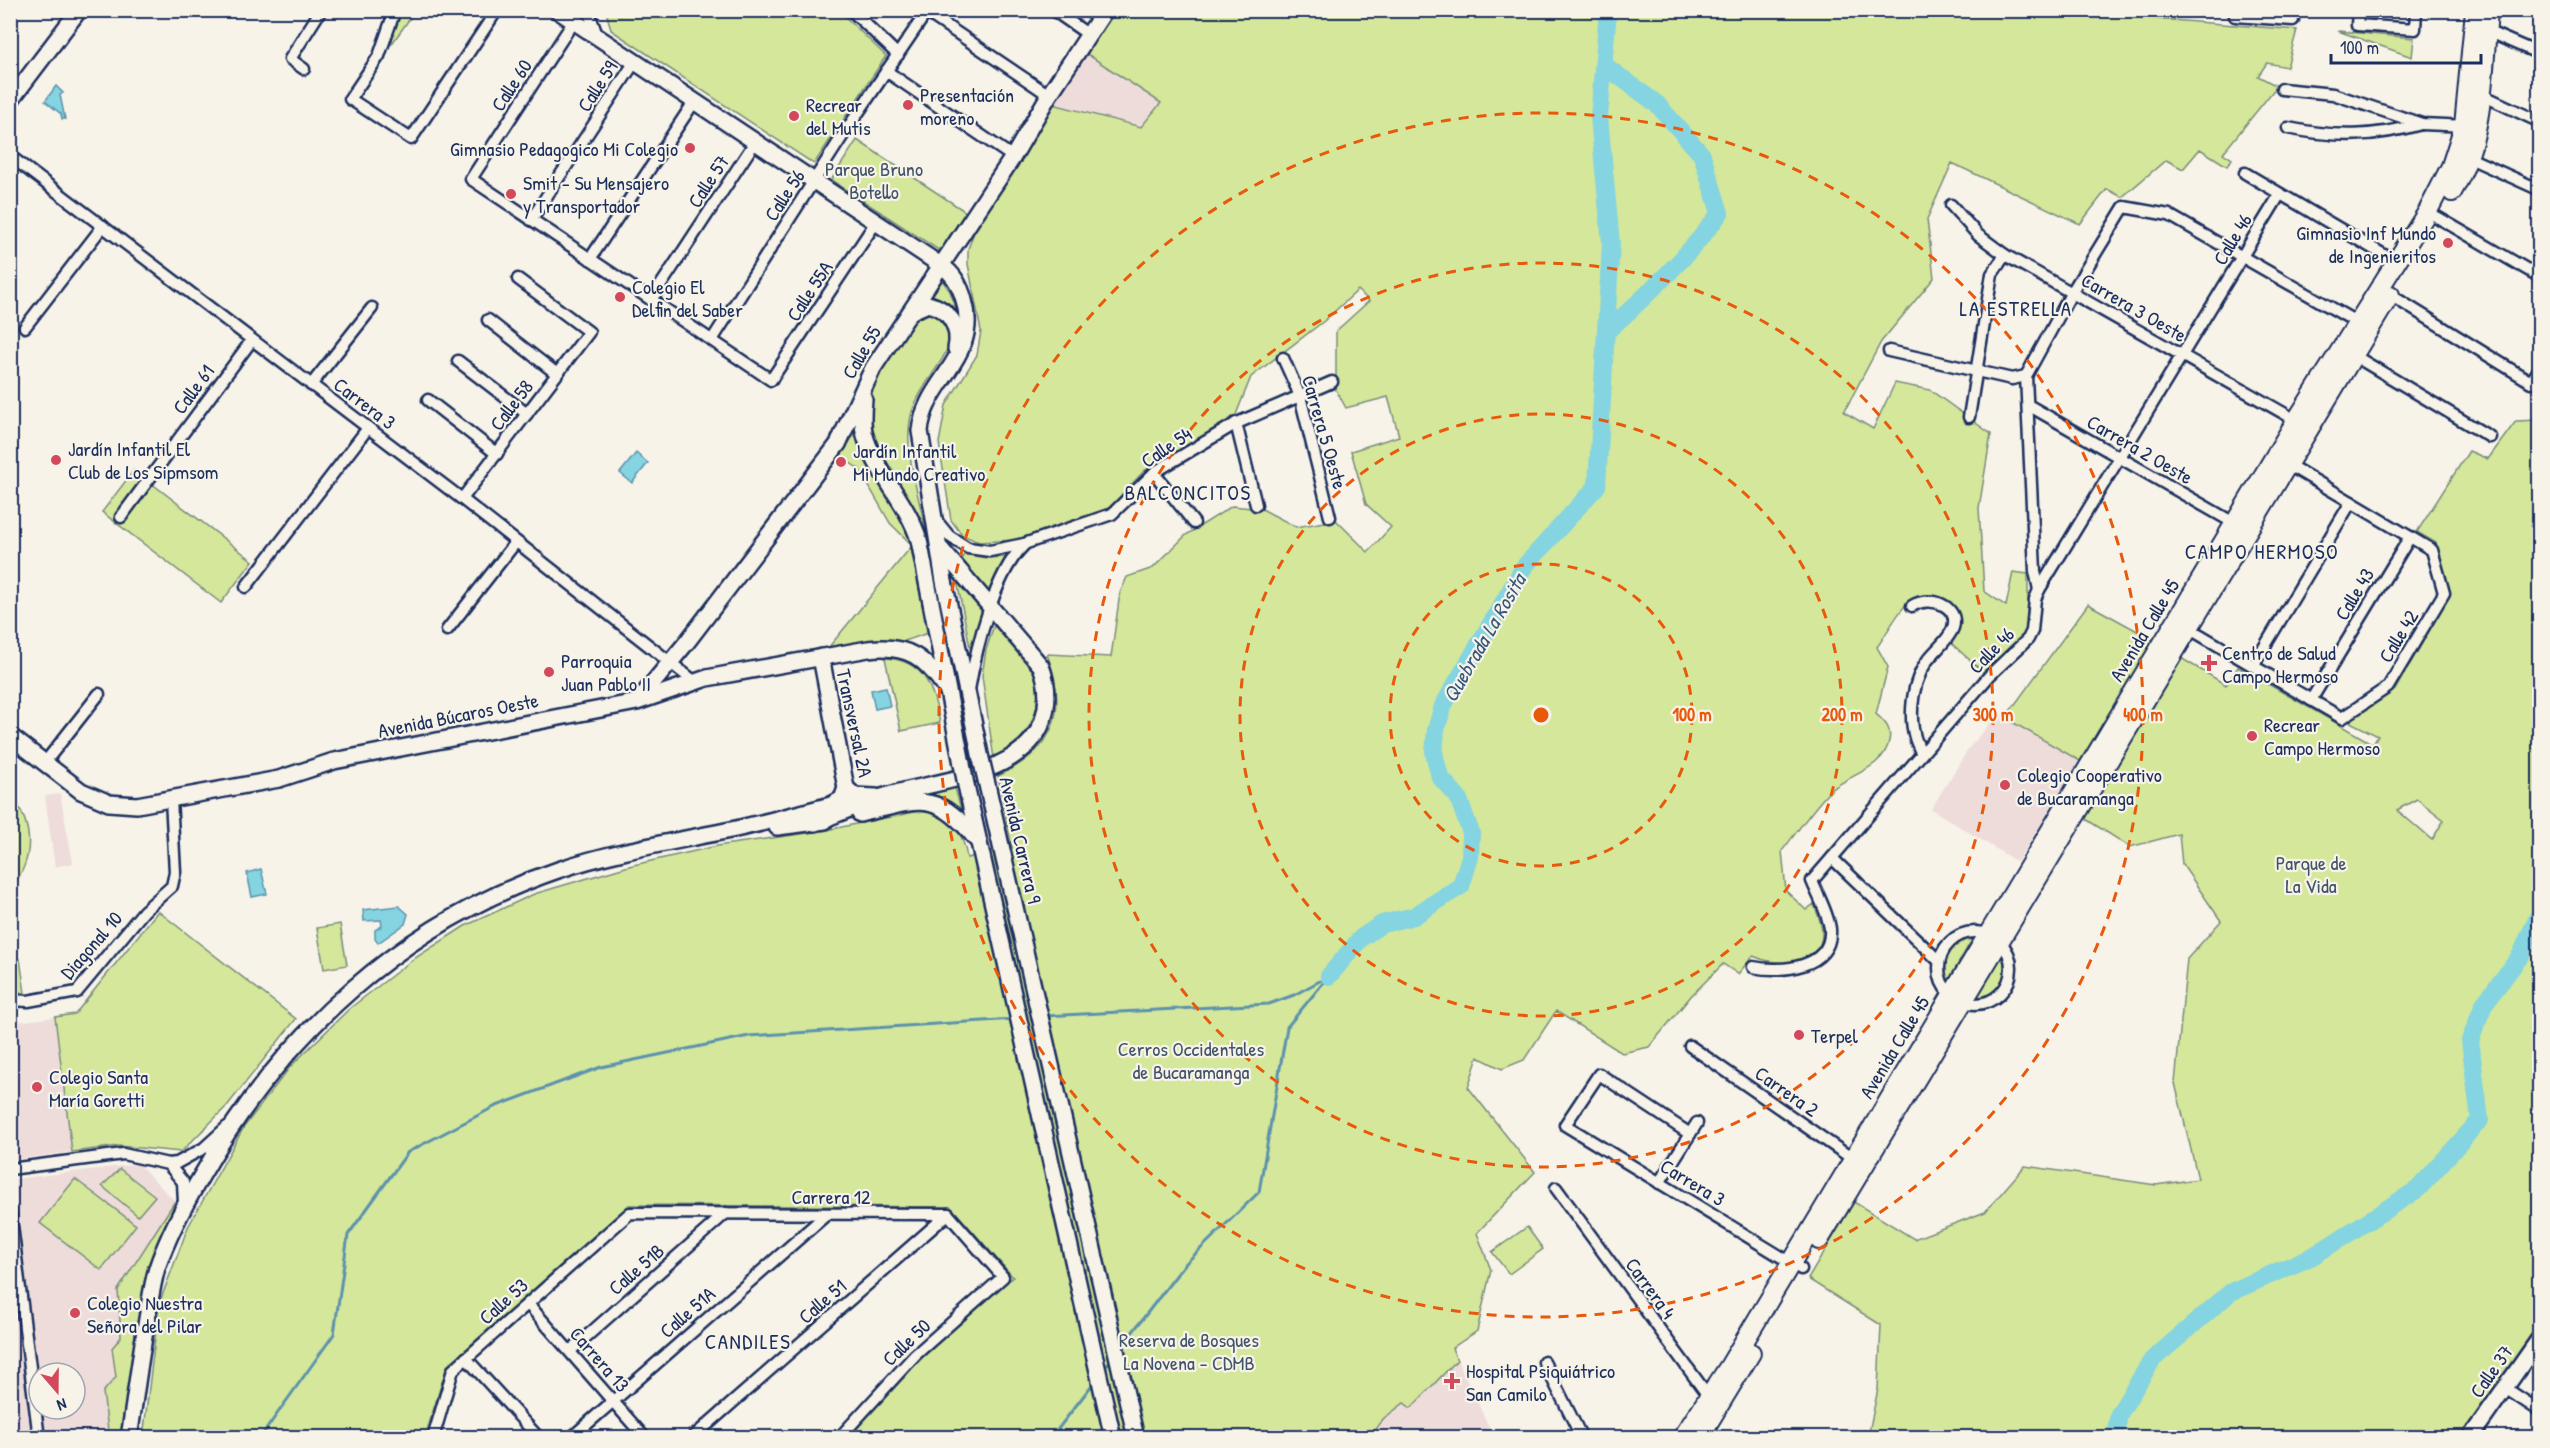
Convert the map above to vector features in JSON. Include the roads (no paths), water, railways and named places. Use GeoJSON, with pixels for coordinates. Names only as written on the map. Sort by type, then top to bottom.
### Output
{"type":"FeatureCollection","features":[{"type":"Feature","properties":{"kind":"main road"},"geometry":{"type":"LineString","coordinates":[[10,101],[79,10]]}},
{"type":"Feature","properties":{"kind":"main road","name":"Avenida Carrera 9"},"geometry":{"type":"LineString","coordinates":[[557,10],[578,16],[598,39],[942,266],[956,279],[967,314],[965,340],[952,366],[928,401],[921,420],[922,452],[981,759],[1136,1437]]}},
{"type":"Feature","properties":{"kind":"main road","name":"Calle 55"},"geometry":{"type":"LineString","coordinates":[[637,702],[671,663],[838,444],[865,384],[1013,157],[1049,95],[1105,10]]}},
{"type":"Feature","properties":{"kind":"main road","name":"Avenida Calle 45"},"geometry":{"type":"LineString","coordinates":[[2471,127],[2479,22],[2488,10]]}},
{"type":"Feature","properties":{"kind":"main road","name":"Avenida Calle 45"},"geometry":{"type":"LineString","coordinates":[[1699,1437],[1714,1403],[2182,624],[2287,464],[2302,424],[2358,323],[2385,291],[2438,217],[2457,184],[2462,155],[2482,95],[2479,22]]}},
{"type":"Feature","properties":{"kind":"main road","name":"Avenida Calle 45"},"geometry":{"type":"LineString","coordinates":[[2182,624],[2234,523],[2302,424],[2354,355],[2385,291],[2396,262],[2462,155]]}},
{"type":"Feature","properties":{"kind":"main road"},"geometry":{"type":"LineString","coordinates":[[912,311],[928,304],[938,306],[949,315],[957,332],[958,344],[952,366]]}},
{"type":"Feature","properties":{"kind":"main road","name":"Avenida Carrera 9"},"geometry":{"type":"LineString","coordinates":[[865,384],[862,416],[864,433],[916,531],[966,785],[1113,1437]]}},
{"type":"Feature","properties":{"kind":"main road"},"geometry":{"type":"LineString","coordinates":[[816,823],[888,795],[999,765],[1020,753],[1035,737],[1047,703],[1044,674],[1035,658],[946,557],[938,542]]}},
{"type":"Feature","properties":{"kind":"main road","name":"Avenida Búcaros Oeste"},"geometry":{"type":"LineString","coordinates":[[101,801],[128,806],[279,779],[334,761],[637,702],[695,682],[879,647],[900,649],[920,657],[947,690]]}},
{"type":"Feature","properties":{"kind":"main road","name":"Transversal 2A"},"geometry":{"type":"LineString","coordinates":[[821,657],[846,788],[855,796],[863,798],[888,795]]}},
{"type":"Feature","properties":{"kind":"main road"},"geometry":{"type":"LineString","coordinates":[[10,726],[87,785],[101,801]]}},
{"type":"Feature","properties":{"kind":"main road"},"geometry":{"type":"LineString","coordinates":[[10,736],[81,791],[101,801]]}},
{"type":"Feature","properties":{"kind":"main road"},"geometry":{"type":"LineString","coordinates":[[129,1437],[154,1279],[184,1207],[237,1116],[264,1079],[305,1033],[343,998],[394,955],[464,911],[522,883],[637,848],[742,827],[831,805],[842,799],[846,788]]}},
{"type":"Feature","properties":{"kind":"main road"},"geometry":{"type":"LineString","coordinates":[[742,827],[816,823],[913,802],[926,802],[948,810],[960,819],[980,848]]}},
{"type":"Feature","properties":{"kind":"main road","name":"Calle 37"},"geometry":{"type":"LineString","coordinates":[[2475,1434],[2540,1338]]}},
{"type":"Feature","properties":{"kind":"main road","name":"Avenida Calle 45"},"geometry":{"type":"LineString","coordinates":[[1682,1437],[1714,1403]]}},
{"type":"Feature","properties":{"kind":"street"},"geometry":{"type":"LineString","coordinates":[[304,69],[290,59],[321,10]]}},
{"type":"Feature","properties":{"kind":"street"},"geometry":{"type":"LineString","coordinates":[[394,10],[379,56],[350,99],[411,139],[497,10]]}},
{"type":"Feature","properties":{"kind":"street"},"geometry":{"type":"LineString","coordinates":[[588,10],[598,39]]}},
{"type":"Feature","properties":{"kind":"street"},"geometry":{"type":"LineString","coordinates":[[851,10],[897,55]]}},
{"type":"Feature","properties":{"kind":"street"},"geometry":{"type":"LineString","coordinates":[[1053,10],[1089,34]]}},
{"type":"Feature","properties":{"kind":"street"},"geometry":{"type":"LineString","coordinates":[[2159,10],[2175,11]]}},
{"type":"Feature","properties":{"kind":"street"},"geometry":{"type":"LineString","coordinates":[[2358,10],[2357,25],[2415,29],[2416,10]]}},
{"type":"Feature","properties":{"kind":"street"},"geometry":{"type":"LineString","coordinates":[[927,11],[1049,95]]}},
{"type":"Feature","properties":{"kind":"street","name":"Calle 56"},"geometry":{"type":"LineString","coordinates":[[712,340],[927,11]]}},
{"type":"Feature","properties":{"kind":"street"},"geometry":{"type":"LineString","coordinates":[[2235,13],[2293,15]]}},
{"type":"Feature","properties":{"kind":"street","name":"Calle 60"},"geometry":{"type":"LineString","coordinates":[[531,220],[471,179],[578,16]]}},
{"type":"Feature","properties":{"kind":"street"},"geometry":{"type":"LineString","coordinates":[[2479,22],[2540,54]]}},
{"type":"Feature","properties":{"kind":"street","name":"Calle 59"},"geometry":{"type":"LineString","coordinates":[[531,220],[634,63]]}},
{"type":"Feature","properties":{"kind":"street"},"geometry":{"type":"LineString","coordinates":[[886,71],[1013,157]]}},
{"type":"Feature","properties":{"kind":"street"},"geometry":{"type":"LineString","coordinates":[[2282,89],[2333,94],[2422,124],[2471,127]]}},
{"type":"Feature","properties":{"kind":"street"},"geometry":{"type":"LineString","coordinates":[[2482,95],[2540,122]]}},
{"type":"Feature","properties":{"kind":"street"},"geometry":{"type":"LineString","coordinates":[[590,259],[694,102]]}},
{"type":"Feature","properties":{"kind":"street"},"geometry":{"type":"LineString","coordinates":[[2288,128],[2318,135],[2387,134],[2422,124]]}},
{"type":"Feature","properties":{"kind":"street","name":"Calle 57"},"geometry":{"type":"LineString","coordinates":[[651,300],[755,142]]}},
{"type":"Feature","properties":{"kind":"street"},"geometry":{"type":"LineString","coordinates":[[2462,155],[2540,190]]}},
{"type":"Feature","properties":{"kind":"street","name":"Carrera 3"},"geometry":{"type":"LineString","coordinates":[[10,156],[462,499],[695,682]]}},
{"type":"Feature","properties":{"kind":"street"},"geometry":{"type":"LineString","coordinates":[[2245,173],[2396,262]]}},
{"type":"Feature","properties":{"kind":"street","name":"Calle 46"},"geometry":{"type":"LineString","coordinates":[[1753,967],[1777,969],[1803,964],[1818,958],[1825,950],[1829,937],[1828,921],[1812,881],[1990,675],[2028,639],[2032,631],[2035,599],[2039,590],[2280,194]]}},
{"type":"Feature","properties":{"kind":"street","name":"Carrera 3 Oeste"},"geometry":{"type":"LineString","coordinates":[[1951,205],[1978,235],[2005,255],[2302,424]]}},
{"type":"Feature","properties":{"kind":"street"},"geometry":{"type":"LineString","coordinates":[[2039,590],[2035,571],[2026,376],[2072,292],[2124,207],[2169,215],[2358,323]]}},
{"type":"Feature","properties":{"kind":"street"},"geometry":{"type":"LineString","coordinates":[[2438,217],[2540,277]]}},
{"type":"Feature","properties":{"kind":"street"},"geometry":{"type":"LineString","coordinates":[[531,220],[712,340]]}},
{"type":"Feature","properties":{"kind":"street","name":"Calle 55A"},"geometry":{"type":"LineString","coordinates":[[712,340],[771,380],[876,222]]}},
{"type":"Feature","properties":{"kind":"street"},"geometry":{"type":"LineString","coordinates":[[25,327],[103,226]]}},
{"type":"Feature","properties":{"kind":"street"},"geometry":{"type":"LineString","coordinates":[[1969,417],[1992,274],[2005,255]]}},
{"type":"Feature","properties":{"kind":"street","name":"Calle 58"},"geometry":{"type":"LineString","coordinates":[[462,499],[589,332],[519,279]]}},
{"type":"Feature","properties":{"kind":"street"},"geometry":{"type":"LineString","coordinates":[[2385,291],[2531,382],[2540,368]]}},
{"type":"Feature","properties":{"kind":"street"},"geometry":{"type":"LineString","coordinates":[[312,385],[372,308]]}},
{"type":"Feature","properties":{"kind":"street"},"geometry":{"type":"LineString","coordinates":[[488,320],[557,374]]}},
{"type":"Feature","properties":{"kind":"street","name":"Calle 61"},"geometry":{"type":"LineString","coordinates":[[121,517],[252,340]]}},
{"type":"Feature","properties":{"kind":"street"},"geometry":{"type":"LineString","coordinates":[[1889,351],[2012,380],[2026,376]]}},
{"type":"Feature","properties":{"kind":"street"},"geometry":{"type":"LineString","coordinates":[[2354,355],[2490,437]]}},
{"type":"Feature","properties":{"kind":"street","name":"Carrera 5 Oeste"},"geometry":{"type":"LineString","coordinates":[[1283,358],[1300,396],[1330,517]]}},
{"type":"Feature","properties":{"kind":"street"},"geometry":{"type":"LineString","coordinates":[[458,361],[527,414]]}},
{"type":"Feature","properties":{"kind":"street","name":"Calle 54"},"geometry":{"type":"LineString","coordinates":[[933,517],[949,536],[968,548],[990,550],[1024,544],[1112,514],[1123,506],[1154,473],[1236,423],[1332,382]]}},
{"type":"Feature","properties":{"kind":"street"},"geometry":{"type":"LineString","coordinates":[[428,400],[497,454]]}},
{"type":"Feature","properties":{"kind":"street","name":"Carrera 2 Oeste"},"geometry":{"type":"LineString","coordinates":[[2028,405],[2234,523]]}},
{"type":"Feature","properties":{"kind":"street"},"geometry":{"type":"LineString","coordinates":[[1236,423],[1256,505]]}},
{"type":"Feature","properties":{"kind":"street"},"geometry":{"type":"LineString","coordinates":[[246,587],[368,428]]}},
{"type":"Feature","properties":{"kind":"street"},"geometry":{"type":"LineString","coordinates":[[2287,464],[2410,537]]}},
{"type":"Feature","properties":{"kind":"street"},"geometry":{"type":"LineString","coordinates":[[1154,473],[1194,523]]}},
{"type":"Feature","properties":{"kind":"street"},"geometry":{"type":"LineString","coordinates":[[2253,666],[2351,502]]}},
{"type":"Feature","properties":{"kind":"street","name":"Calle 42"},"geometry":{"type":"LineString","coordinates":[[2311,700],[2342,718],[2388,687],[2444,593],[2432,550],[2410,537]]}},
{"type":"Feature","properties":{"kind":"street","name":"Calle 43"},"geometry":{"type":"LineString","coordinates":[[2311,700],[2410,537]]}},
{"type":"Feature","properties":{"kind":"street"},"geometry":{"type":"LineString","coordinates":[[447,630],[516,542]]}},
{"type":"Feature","properties":{"kind":"street"},"geometry":{"type":"LineString","coordinates":[[968,697],[977,646],[1006,566],[1024,544]]}},
{"type":"Feature","properties":{"kind":"street"},"geometry":{"type":"LineString","coordinates":[[1912,606],[1927,600],[1940,603],[1952,615],[1954,624],[1950,634],[1926,663],[1918,682],[1912,723],[1913,735],[1922,753]]}},
{"type":"Feature","properties":{"kind":"street"},"geometry":{"type":"LineString","coordinates":[[2182,624],[2311,700]]}},
{"type":"Feature","properties":{"kind":"street"},"geometry":{"type":"LineString","coordinates":[[50,756],[99,694]]}},
{"type":"Feature","properties":{"kind":"street","name":"Diagonal 10"},"geometry":{"type":"LineString","coordinates":[[10,1000],[28,1001],[77,992],[144,911],[172,886],[176,872],[171,799]]}},
{"type":"Feature","properties":{"kind":"street"},"geometry":{"type":"LineString","coordinates":[[1832,858],[1940,961]]}},
{"type":"Feature","properties":{"kind":"street"},"geometry":{"type":"LineString","coordinates":[[1971,932],[1993,937],[2008,955],[2011,965],[2007,984],[2002,991],[1988,1001],[1970,1003],[1957,998],[1941,980],[1940,961],[1947,945],[1954,939],[1971,932]]}},
{"type":"Feature","properties":{"kind":"street","name":"Carrera 2"},"geometry":{"type":"LineString","coordinates":[[1690,1046],[1858,1163]]}},
{"type":"Feature","properties":{"kind":"street","name":"Carrera 3"},"geometry":{"type":"LineString","coordinates":[[1690,1134],[1599,1074],[1565,1125],[1796,1266]]}},
{"type":"Feature","properties":{"kind":"street"},"geometry":{"type":"LineString","coordinates":[[10,1169],[123,1154],[168,1164],[183,1161],[204,1148],[237,1116]]}},
{"type":"Feature","properties":{"kind":"street"},"geometry":{"type":"LineString","coordinates":[[1659,1183],[1697,1123]]}},
{"type":"Feature","properties":{"kind":"street"},"geometry":{"type":"LineString","coordinates":[[168,1164],[183,1182],[184,1207]]}},
{"type":"Feature","properties":{"kind":"street","name":"Carrera 4"},"geometry":{"type":"LineString","coordinates":[[1556,1188],[1714,1403]]}},
{"type":"Feature","properties":{"kind":"street"},"geometry":{"type":"LineString","coordinates":[[11,1212],[39,1437]]}},
{"type":"Feature","properties":{"kind":"street","name":"Carrera 12"},"geometry":{"type":"LineString","coordinates":[[630,1212],[948,1214]]}},
{"type":"Feature","properties":{"kind":"street","name":"Calle 53"},"geometry":{"type":"LineString","coordinates":[[433,1437],[453,1370],[630,1212]]}},
{"type":"Feature","properties":{"kind":"street","name":"Calle 51B"},"geometry":{"type":"LineString","coordinates":[[570,1351],[726,1213]]}},
{"type":"Feature","properties":{"kind":"street","name":"Calle 51A"},"geometry":{"type":"LineString","coordinates":[[571,1437],[827,1214]]}},
{"type":"Feature","properties":{"kind":"street","name":"Calle 50"},"geometry":{"type":"LineString","coordinates":[[839,1437],[915,1355],[1003,1277],[948,1214]]}},
{"type":"Feature","properties":{"kind":"street","name":"Calle 51"},"geometry":{"type":"LineString","coordinates":[[692,1437],[948,1214]]}},
{"type":"Feature","properties":{"kind":"street","name":"Carrera 13"},"geometry":{"type":"LineString","coordinates":[[528,1304],[645,1437]]}},
{"type":"Feature","properties":{"kind":"street"},"geometry":{"type":"LineString","coordinates":[[466,1358],[538,1437]]}},
{"type":"Feature","properties":{"kind":"street"},"geometry":{"type":"LineString","coordinates":[[1544,1362],[1582,1437]]}},
{"type":"Feature","properties":{"kind":"street"},"geometry":{"type":"LineString","coordinates":[[2505,1388],[2540,1411]]}},
{"type":"Feature","properties":{"kind":"water"},"geometry":{"type":"Polygon","coordinates":[[[56,86],[63,93],[60,95],[65,119],[62,119],[61,114],[45,101],[56,86]]]}},
{"type":"Feature","properties":{"kind":"water"},"geometry":{"type":"Polygon","coordinates":[[[636,453],[648,463],[632,483],[620,473],[636,453]]]}},
{"type":"Feature","properties":{"kind":"water"},"geometry":{"type":"Polygon","coordinates":[[[886,687],[890,706],[875,709],[871,690],[886,687]]]}},
{"type":"Feature","properties":{"kind":"water"},"geometry":{"type":"Polygon","coordinates":[[[261,869],[267,894],[252,897],[247,873],[261,869]]]}},
{"type":"Feature","properties":{"kind":"water"},"geometry":{"type":"Polygon","coordinates":[[[399,906],[408,914],[405,924],[378,943],[375,939],[375,930],[382,926],[381,920],[364,921],[363,910],[399,906]]]}},
{"type":"Feature","properties":{"kind":"waterway","name":"Quebrada La Rosita"},"geometry":{"type":"LineString","coordinates":[[1329,976],[1361,938],[1382,924],[1414,916],[1461,886],[1470,857],[1471,833],[1458,797],[1440,777],[1434,753],[1436,730],[1443,706],[1524,567],[1597,486],[1611,243],[1599,117],[1608,10]]}},
{"type":"Feature","properties":{"kind":"waterway"},"geometry":{"type":"LineString","coordinates":[[1604,65],[1657,104],[1702,155],[1720,213],[1680,261],[1606,332]]}},
{"type":"Feature","properties":{"kind":"waterway"},"geometry":{"type":"LineString","coordinates":[[2115,1438],[2119,1414],[2152,1360],[2231,1292],[2313,1256],[2418,1189],[2480,1120],[2470,1041],[2484,1004],[2521,955],[2540,912]]}},
{"type":"Feature","properties":{"kind":"waterway"},"geometry":{"type":"LineString","coordinates":[[1045,1016],[1269,1004],[1294,995],[1329,976]]}},
{"type":"Feature","properties":{"kind":"waterway","name":"Quebrada La Rosita"},"geometry":{"type":"LineString","coordinates":[[1121,1347],[1185,1264],[1259,1192],[1287,1027],[1328,977]]}},
{"type":"Feature","properties":{"kind":"waterway"},"geometry":{"type":"LineString","coordinates":[[260,1438],[334,1334],[348,1235],[408,1152],[494,1107],[601,1067],[749,1036],[1015,1019]]}},
{"type":"Feature","properties":{"kind":"waterway","name":"Quebrada La Rosita"},"geometry":{"type":"LineString","coordinates":[[1102,1371],[1113,1357]]}},
{"type":"Feature","properties":{"kind":"waterway","name":"Quebrada La Rosita"},"geometry":{"type":"LineString","coordinates":[[1051,1438],[1095,1381]]}},
{"type":"Feature","properties":{"kind":"place","name":"Presentación moreno"},"geometry":{"type":"Point","coordinates":[908,105]}},
{"type":"Feature","properties":{"kind":"place","name":"Recrear del Mutis"},"geometry":{"type":"Point","coordinates":[794,116]}},
{"type":"Feature","properties":{"kind":"place","name":"Gimnasio Pedagogico Mi Colegio"},"geometry":{"type":"Point","coordinates":[690,148]}},
{"type":"Feature","properties":{"kind":"place","name":"Smit - Su Mensajero y Transportador"},"geometry":{"type":"Point","coordinates":[511,194]}},
{"type":"Feature","properties":{"kind":"place","name":"Gimnasio Inf Mundo de Ingenieritos"},"geometry":{"type":"Point","coordinates":[2448,243]}},
{"type":"Feature","properties":{"kind":"place","name":"Colegio El Delfin del Saber"},"geometry":{"type":"Point","coordinates":[620,297]}},
{"type":"Feature","properties":{"kind":"place","name":"Jardín Infantil El Club de Los Sipmsom"},"geometry":{"type":"Point","coordinates":[56,460]}},
{"type":"Feature","properties":{"kind":"place","name":"Jardín Infantil Mi Mundo Creativo"},"geometry":{"type":"Point","coordinates":[841,462]}},
{"type":"Feature","properties":{"kind":"place","name":"Centro de Salud Campo Hermoso"},"geometry":{"type":"Point","coordinates":[2209,663]}},
{"type":"Feature","properties":{"kind":"place","name":"Parroquia Juan Pablo II"},"geometry":{"type":"Point","coordinates":[549,672]}},
{"type":"Feature","properties":{"kind":"place","name":"Recrear Campo Hermoso"},"geometry":{"type":"Point","coordinates":[2252,736]}},
{"type":"Feature","properties":{"kind":"place","name":"Colegio Cooperativo de Bucaramanga"},"geometry":{"type":"Point","coordinates":[2005,785]}},
{"type":"Feature","properties":{"kind":"place","name":"Terpel"},"geometry":{"type":"Point","coordinates":[1799,1035]}},
{"type":"Feature","properties":{"kind":"place","name":"Colegio Santa María Goretti"},"geometry":{"type":"Point","coordinates":[37,1087]}},
{"type":"Feature","properties":{"kind":"place","name":"Colegio Nuestra Señora del Pilar"},"geometry":{"type":"Point","coordinates":[75,1313]}},
{"type":"Feature","properties":{"kind":"place","name":"Hospital Psiquiátrico San Camilo"},"geometry":{"type":"Point","coordinates":[1452,1381]}},
{"type":"Feature","properties":{"kind":"district","name":"LA ESTRELLA"},"geometry":{"type":"Point","coordinates":[2016,308]}},
{"type":"Feature","properties":{"kind":"district","name":"BALCONCITOS"},"geometry":{"type":"Point","coordinates":[1188,492]}},
{"type":"Feature","properties":{"kind":"district","name":"CAMPO HERMOSO"},"geometry":{"type":"Point","coordinates":[2262,551]}},
{"type":"Feature","properties":{"kind":"district","name":"CANDILES"},"geometry":{"type":"Point","coordinates":[748,1341]}},
{"type":"Feature","properties":{"kind":"park label","name":"Parque Bruno Botello"},"geometry":{"type":"Point","coordinates":[874,180]}},
{"type":"Feature","properties":{"kind":"park label","name":"Parque de La Vida"},"geometry":{"type":"Point","coordinates":[2311,874]}},
{"type":"Feature","properties":{"kind":"park label","name":"Cerros Occidentales de Bucaramanga"},"geometry":{"type":"Point","coordinates":[1191,1060]}},
{"type":"Feature","properties":{"kind":"park label","name":"Reserva de Bosques La Novena - CDMB"},"geometry":{"type":"Point","coordinates":[1189,1350]}}]}
